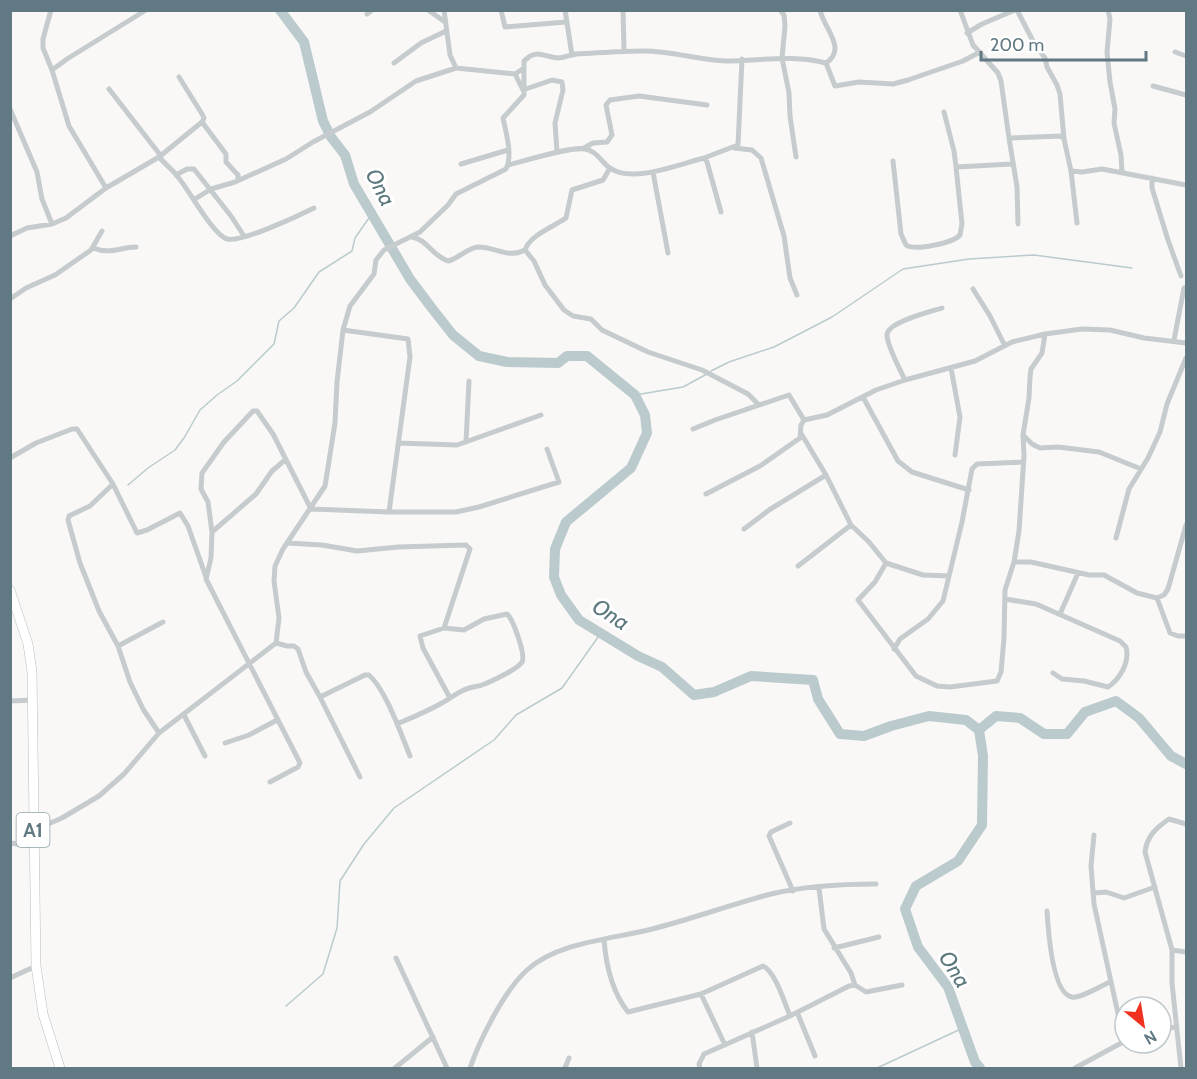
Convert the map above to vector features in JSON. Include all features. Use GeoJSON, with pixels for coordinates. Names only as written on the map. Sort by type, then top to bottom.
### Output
{"type":"FeatureCollection","features":[{"type":"Feature","properties":{"kind":"highway","name":"A1"},"geometry":{"type":"LineString","coordinates":[[10,590],[28,644],[34,700],[33,831],[36,966],[43,1014],[60,1068]]}},
{"type":"Feature","properties":{"kind":"street"},"geometry":{"type":"LineString","coordinates":[[51,10],[43,39],[43,48],[69,126],[106,188]]}},
{"type":"Feature","properties":{"kind":"street"},"geometry":{"type":"LineString","coordinates":[[52,70],[146,10]]}},
{"type":"Feature","properties":{"kind":"street"},"geometry":{"type":"LineString","coordinates":[[428,10],[445,22]]}},
{"type":"Feature","properties":{"kind":"street"},"geometry":{"type":"LineString","coordinates":[[444,10],[450,56],[456,68]]}},
{"type":"Feature","properties":{"kind":"street"},"geometry":{"type":"LineString","coordinates":[[501,10],[505,27],[566,22]]}},
{"type":"Feature","properties":{"kind":"street"},"geometry":{"type":"LineString","coordinates":[[565,10],[572,55]]}},
{"type":"Feature","properties":{"kind":"street"},"geometry":{"type":"LineString","coordinates":[[622,10],[624,51]]}},
{"type":"Feature","properties":{"kind":"street"},"geometry":{"type":"LineString","coordinates":[[780,10],[784,15],[782,58],[789,93],[796,157]]}},
{"type":"Feature","properties":{"kind":"street"},"geometry":{"type":"LineString","coordinates":[[820,10],[835,45],[832,57],[826,63]]}},
{"type":"Feature","properties":{"kind":"street"},"geometry":{"type":"LineString","coordinates":[[960,10],[973,45],[998,73],[1001,81],[1017,187],[1018,224]]}},
{"type":"Feature","properties":{"kind":"street"},"geometry":{"type":"LineString","coordinates":[[967,33],[1016,10],[1034,44],[1045,58],[1060,94],[1064,139],[1071,171],[1077,223]]}},
{"type":"Feature","properties":{"kind":"street"},"geometry":{"type":"LineString","coordinates":[[1108,10],[1110,19],[1107,52],[1115,109],[1114,123],[1122,172]]}},
{"type":"Feature","properties":{"kind":"street"},"geometry":{"type":"LineString","coordinates":[[394,63],[421,43],[446,31]]}},
{"type":"Feature","properties":{"kind":"street"},"geometry":{"type":"LineString","coordinates":[[33,831],[62,818],[99,796],[124,774],[159,733],[276,643],[279,618],[274,581],[275,566],[287,543],[325,486],[335,423],[343,330],[350,306],[374,274],[376,260],[384,250],[420,232],[456,194],[506,169],[508,150],[503,118],[524,95],[524,61],[535,54],[557,58],[624,51],[670,52],[703,59],[800,58],[826,63]]}},
{"type":"Feature","properties":{"kind":"street"},"geometry":{"type":"LineString","coordinates":[[826,63],[835,86],[859,82],[893,84],[963,62],[980,52]]}},
{"type":"Feature","properties":{"kind":"street"},"geometry":{"type":"LineString","coordinates":[[1175,52],[1186,56]]}},
{"type":"Feature","properties":{"kind":"street"},"geometry":{"type":"LineString","coordinates":[[734,147],[739,141],[742,59]]}},
{"type":"Feature","properties":{"kind":"street"},"geometry":{"type":"LineString","coordinates":[[195,200],[211,189],[286,159],[365,114],[416,81],[456,68],[515,74],[524,68]]}},
{"type":"Feature","properties":{"kind":"street"},"geometry":{"type":"LineString","coordinates":[[515,74],[523,90]]}},
{"type":"Feature","properties":{"kind":"street"},"geometry":{"type":"LineString","coordinates":[[10,236],[27,228],[52,224],[66,218],[106,188],[160,156],[202,122],[204,118],[202,114],[179,77]]}},
{"type":"Feature","properties":{"kind":"street"},"geometry":{"type":"LineString","coordinates":[[523,90],[552,80],[562,82],[563,90],[555,123],[557,152]]}},
{"type":"Feature","properties":{"kind":"street"},"geometry":{"type":"LineString","coordinates":[[1153,86],[1186,95]]}},
{"type":"Feature","properties":{"kind":"street"},"geometry":{"type":"LineString","coordinates":[[109,88],[195,200],[204,216],[224,238],[244,236],[285,222],[314,208]]}},
{"type":"Feature","properties":{"kind":"street"},"geometry":{"type":"LineString","coordinates":[[508,165],[557,152],[584,148],[593,143],[607,142],[612,135],[606,105],[610,100],[639,96],[707,105]]}},
{"type":"Feature","properties":{"kind":"street"},"geometry":{"type":"LineString","coordinates":[[10,109],[38,172],[42,199],[52,224]]}},
{"type":"Feature","properties":{"kind":"street"},"geometry":{"type":"LineString","coordinates":[[892,161],[901,234],[906,245],[914,249],[953,241],[960,235],[962,224],[954,152],[944,112]]}},
{"type":"Feature","properties":{"kind":"street"},"geometry":{"type":"LineString","coordinates":[[202,122],[226,153],[226,162],[238,175],[238,180]]}},
{"type":"Feature","properties":{"kind":"street"},"geometry":{"type":"LineString","coordinates":[[1009,138],[1057,136],[1064,139]]}},
{"type":"Feature","properties":{"kind":"street"},"geometry":{"type":"LineString","coordinates":[[584,148],[597,154],[610,168],[628,175],[653,172],[734,147],[752,150],[761,158],[784,236],[789,278],[798,295]]}},
{"type":"Feature","properties":{"kind":"street"},"geometry":{"type":"LineString","coordinates":[[460,164],[508,150]]}},
{"type":"Feature","properties":{"kind":"street"},"geometry":{"type":"LineString","coordinates":[[704,158],[721,212]]}},
{"type":"Feature","properties":{"kind":"street"},"geometry":{"type":"LineString","coordinates":[[956,167],[1012,164]]}},
{"type":"Feature","properties":{"kind":"street"},"geometry":{"type":"LineString","coordinates":[[412,237],[421,239],[432,253],[448,261],[477,247],[514,255],[525,250],[525,247],[535,238],[566,218],[572,190],[603,180],[610,168]]}},
{"type":"Feature","properties":{"kind":"street"},"geometry":{"type":"LineString","coordinates":[[176,175],[187,169],[194,169],[244,236]]}},
{"type":"Feature","properties":{"kind":"street"},"geometry":{"type":"LineString","coordinates":[[1071,171],[1102,169],[1186,185]]}},
{"type":"Feature","properties":{"kind":"street"},"geometry":{"type":"LineString","coordinates":[[653,172],[668,253]]}},
{"type":"Feature","properties":{"kind":"street"},"geometry":{"type":"LineString","coordinates":[[1152,178],[1152,188],[1181,276]]}},
{"type":"Feature","properties":{"kind":"street"},"geometry":{"type":"LineString","coordinates":[[10,299],[26,288],[55,275],[94,248],[102,231]]}},
{"type":"Feature","properties":{"kind":"street"},"geometry":{"type":"LineString","coordinates":[[94,248],[99,251],[116,251],[136,247]]}},
{"type":"Feature","properties":{"kind":"street"},"geometry":{"type":"LineString","coordinates":[[525,250],[534,261],[543,281],[554,297],[564,310],[573,316],[591,319],[602,330],[648,352],[687,364],[724,380],[751,396],[759,405]]}},
{"type":"Feature","properties":{"kind":"street"},"geometry":{"type":"LineString","coordinates":[[1174,340],[1183,291],[1186,287]]}},
{"type":"Feature","properties":{"kind":"street"},"geometry":{"type":"LineString","coordinates":[[973,289],[1005,346]]}},
{"type":"Feature","properties":{"kind":"street"},"geometry":{"type":"LineString","coordinates":[[905,380],[889,343],[888,330],[895,324],[942,308]]}},
{"type":"Feature","properties":{"kind":"street"},"geometry":{"type":"LineString","coordinates":[[949,576],[923,575],[886,563],[851,525],[826,475],[802,435],[801,425],[804,420],[827,415],[905,380],[975,361],[1005,346],[1046,334],[1082,329],[1110,330],[1144,338],[1186,342]]}},
{"type":"Feature","properties":{"kind":"street"},"geometry":{"type":"LineString","coordinates":[[343,330],[408,339],[410,357],[389,512]]}},
{"type":"Feature","properties":{"kind":"street"},"geometry":{"type":"LineString","coordinates":[[886,563],[875,582],[858,600],[915,676],[937,686],[950,687],[997,681],[1001,672],[1006,584],[1014,562],[1019,531],[1024,462],[1023,435],[1031,369],[1042,353],[1046,334]]}},
{"type":"Feature","properties":{"kind":"street"},"geometry":{"type":"LineString","coordinates":[[1116,538],[1129,489],[1160,432],[1167,404],[1186,358]]}},
{"type":"Feature","properties":{"kind":"street"},"geometry":{"type":"LineString","coordinates":[[951,368],[960,417],[955,455]]}},
{"type":"Feature","properties":{"kind":"street"},"geometry":{"type":"LineString","coordinates":[[466,442],[469,381]]}},
{"type":"Feature","properties":{"kind":"street"},"geometry":{"type":"LineString","coordinates":[[693,429],[789,395],[804,420]]}},
{"type":"Feature","properties":{"kind":"street"},"geometry":{"type":"LineString","coordinates":[[863,397],[898,461],[912,472],[969,490]]}},
{"type":"Feature","properties":{"kind":"street"},"geometry":{"type":"LineString","coordinates":[[206,579],[211,558],[212,532],[208,502],[201,489],[202,473],[224,442],[253,411],[261,414],[311,509]]}},
{"type":"Feature","properties":{"kind":"street"},"geometry":{"type":"LineString","coordinates":[[398,443],[457,445],[541,416]]}},
{"type":"Feature","properties":{"kind":"street"},"geometry":{"type":"LineString","coordinates":[[10,458],[36,443],[77,429],[121,497],[137,533],[180,513],[188,526],[206,579],[300,763],[298,767],[270,782]]}},
{"type":"Feature","properties":{"kind":"street"},"geometry":{"type":"LineString","coordinates":[[706,494],[760,466],[802,435]]}},
{"type":"Feature","properties":{"kind":"street"},"geometry":{"type":"LineString","coordinates":[[1023,435],[1040,448],[1058,447],[1099,452],[1141,469]]}},
{"type":"Feature","properties":{"kind":"street"},"geometry":{"type":"LineString","coordinates":[[311,509],[456,512],[478,507],[559,482],[548,449]]}},
{"type":"Feature","properties":{"kind":"street"},"geometry":{"type":"LineString","coordinates":[[212,532],[256,494],[272,471],[285,460]]}},
{"type":"Feature","properties":{"kind":"street"},"geometry":{"type":"LineString","coordinates":[[894,649],[900,639],[928,620],[943,601],[972,469],[977,464],[1024,462]]}},
{"type":"Feature","properties":{"kind":"street"},"geometry":{"type":"LineString","coordinates":[[744,529],[769,510],[826,475]]}},
{"type":"Feature","properties":{"kind":"street"},"geometry":{"type":"LineString","coordinates":[[113,484],[90,506],[68,518],[80,563],[99,611],[118,646],[130,682],[143,709],[159,733]]}},
{"type":"Feature","properties":{"kind":"street"},"geometry":{"type":"LineString","coordinates":[[798,566],[851,525]]}},
{"type":"Feature","properties":{"kind":"street"},"geometry":{"type":"LineString","coordinates":[[1014,562],[1031,562],[1078,573],[1104,575],[1137,593],[1157,598],[1164,595],[1168,589],[1186,528]]}},
{"type":"Feature","properties":{"kind":"street"},"geometry":{"type":"LineString","coordinates":[[287,543],[322,545],[357,551],[465,545],[470,549],[444,628]]}},
{"type":"Feature","properties":{"kind":"street"},"geometry":{"type":"LineString","coordinates":[[1060,614],[1078,573]]}},
{"type":"Feature","properties":{"kind":"street"},"geometry":{"type":"LineString","coordinates":[[1157,598],[1170,633],[1186,636]]}},
{"type":"Feature","properties":{"kind":"street"},"geometry":{"type":"LineString","coordinates":[[1005,599],[1036,604],[1060,614],[1120,641],[1128,652],[1122,672],[1108,687],[1062,679],[1053,673]]}},
{"type":"Feature","properties":{"kind":"street"},"geometry":{"type":"LineString","coordinates":[[397,724],[450,698],[466,689],[484,684],[522,663],[523,658],[511,617],[507,614],[484,619],[464,630],[444,628],[420,636],[423,648],[450,698]]}},
{"type":"Feature","properties":{"kind":"street"},"geometry":{"type":"LineString","coordinates":[[118,646],[163,622]]}},
{"type":"Feature","properties":{"kind":"street"},"geometry":{"type":"LineString","coordinates":[[276,643],[294,646],[298,649],[306,672],[360,777]]}},
{"type":"Feature","properties":{"kind":"street"},"geometry":{"type":"LineString","coordinates":[[320,697],[369,675],[379,688],[410,756]]}},
{"type":"Feature","properties":{"kind":"street"},"geometry":{"type":"LineString","coordinates":[[10,701],[34,700]]}},
{"type":"Feature","properties":{"kind":"street"},"geometry":{"type":"LineString","coordinates":[[184,715],[205,756]]}},
{"type":"Feature","properties":{"kind":"street"},"geometry":{"type":"LineString","coordinates":[[225,743],[249,735],[277,720]]}},
{"type":"Feature","properties":{"kind":"street"},"geometry":{"type":"LineString","coordinates":[[1181,1068],[1172,983],[1172,950],[1145,852],[1146,842],[1152,833],[1169,819],[1186,824]]}},
{"type":"Feature","properties":{"kind":"street"},"geometry":{"type":"LineString","coordinates":[[790,823],[771,832],[769,836],[793,891]]}},
{"type":"Feature","properties":{"kind":"street"},"geometry":{"type":"LineString","coordinates":[[1094,835],[1091,866],[1096,917],[1113,995]]}},
{"type":"Feature","properties":{"kind":"street"},"geometry":{"type":"LineString","coordinates":[[10,843],[34,846]]}},
{"type":"Feature","properties":{"kind":"street"},"geometry":{"type":"LineString","coordinates":[[470,1068],[478,1045],[514,985],[528,969],[548,957],[573,946],[656,928],[772,894],[844,884],[876,885]]}},
{"type":"Feature","properties":{"kind":"street"},"geometry":{"type":"LineString","coordinates":[[1094,893],[1106,892],[1124,898],[1155,887]]}},
{"type":"Feature","properties":{"kind":"street"},"geometry":{"type":"LineString","coordinates":[[819,888],[822,922],[834,948],[851,973],[855,985],[866,992],[902,985]]}},
{"type":"Feature","properties":{"kind":"street"},"geometry":{"type":"LineString","coordinates":[[1047,911],[1051,958],[1064,993],[1071,998],[1110,982]]}},
{"type":"Feature","properties":{"kind":"street"},"geometry":{"type":"LineString","coordinates":[[834,948],[879,937]]}},
{"type":"Feature","properties":{"kind":"street"},"geometry":{"type":"LineString","coordinates":[[604,940],[608,971],[618,996],[628,1012],[701,994],[764,966],[772,975],[790,1016]]}},
{"type":"Feature","properties":{"kind":"street"},"geometry":{"type":"LineString","coordinates":[[1172,950],[1186,952]]}},
{"type":"Feature","properties":{"kind":"street"},"geometry":{"type":"LineString","coordinates":[[396,958],[419,1012],[447,1068]]}},
{"type":"Feature","properties":{"kind":"street"},"geometry":{"type":"LineString","coordinates":[[10,978],[36,966]]}},
{"type":"Feature","properties":{"kind":"street"},"geometry":{"type":"LineString","coordinates":[[700,1068],[699,1064],[704,1054],[790,1016],[843,988],[855,985]]}},
{"type":"Feature","properties":{"kind":"street"},"geometry":{"type":"LineString","coordinates":[[701,994],[725,1045]]}},
{"type":"Feature","properties":{"kind":"street"},"geometry":{"type":"LineString","coordinates":[[797,1012],[815,1056]]}},
{"type":"Feature","properties":{"kind":"street"},"geometry":{"type":"LineString","coordinates":[[1173,1028],[1178,1027]]}},
{"type":"Feature","properties":{"kind":"street"},"geometry":{"type":"LineString","coordinates":[[752,1032],[757,1068]]}},
{"type":"Feature","properties":{"kind":"street"},"geometry":{"type":"LineString","coordinates":[[395,1068],[433,1037]]}},
{"type":"Feature","properties":{"kind":"street"},"geometry":{"type":"LineString","coordinates":[[1075,1068],[1113,1047]]}},
{"type":"Feature","properties":{"kind":"street"},"geometry":{"type":"LineString","coordinates":[[565,1068],[569,1058]]}},
{"type":"Feature","properties":{"kind":"waterway","name":"Ona"},"geometry":{"type":"LineString","coordinates":[[280,10],[304,42],[323,121],[331,137],[345,155],[354,184],[410,279],[453,335],[479,356],[507,362],[558,363],[567,356],[587,356],[635,395],[645,415],[647,433],[631,468],[566,522],[555,549],[554,577],[561,595],[579,620],[638,656],[662,667],[694,695],[714,692],[751,676],[813,680],[818,699],[840,734],[864,736],[929,716],[966,720],[979,730],[983,756],[982,825],[958,861],[916,886],[905,909],[918,947],[948,987],[975,1062],[980,1068]]}},
{"type":"Feature","properties":{"kind":"waterway"},"geometry":{"type":"LineString","coordinates":[[128,485],[175,450],[200,410],[237,381],[274,344],[279,321],[294,308],[319,272],[352,251],[355,238],[371,215]]}},
{"type":"Feature","properties":{"kind":"waterway"},"geometry":{"type":"LineString","coordinates":[[711,371],[729,362],[774,347],[832,317],[903,269],[969,259],[1034,255],[1132,268]]}},
{"type":"Feature","properties":{"kind":"waterway"},"geometry":{"type":"LineString","coordinates":[[635,395],[683,387],[707,374]]}},
{"type":"Feature","properties":{"kind":"waterway"},"geometry":{"type":"LineString","coordinates":[[286,1006],[323,974],[337,928],[340,881],[364,844],[394,808],[494,740],[516,715],[562,688],[601,633]]}},
{"type":"Feature","properties":{"kind":"waterway"},"geometry":{"type":"LineString","coordinates":[[979,730],[996,716],[1020,718],[1044,734],[1067,734],[1085,712],[1116,701],[1139,718],[1171,756],[1186,764]]}},
{"type":"Feature","properties":{"kind":"waterway"},"geometry":{"type":"LineString","coordinates":[[877,1068],[963,1028]]}}]}
